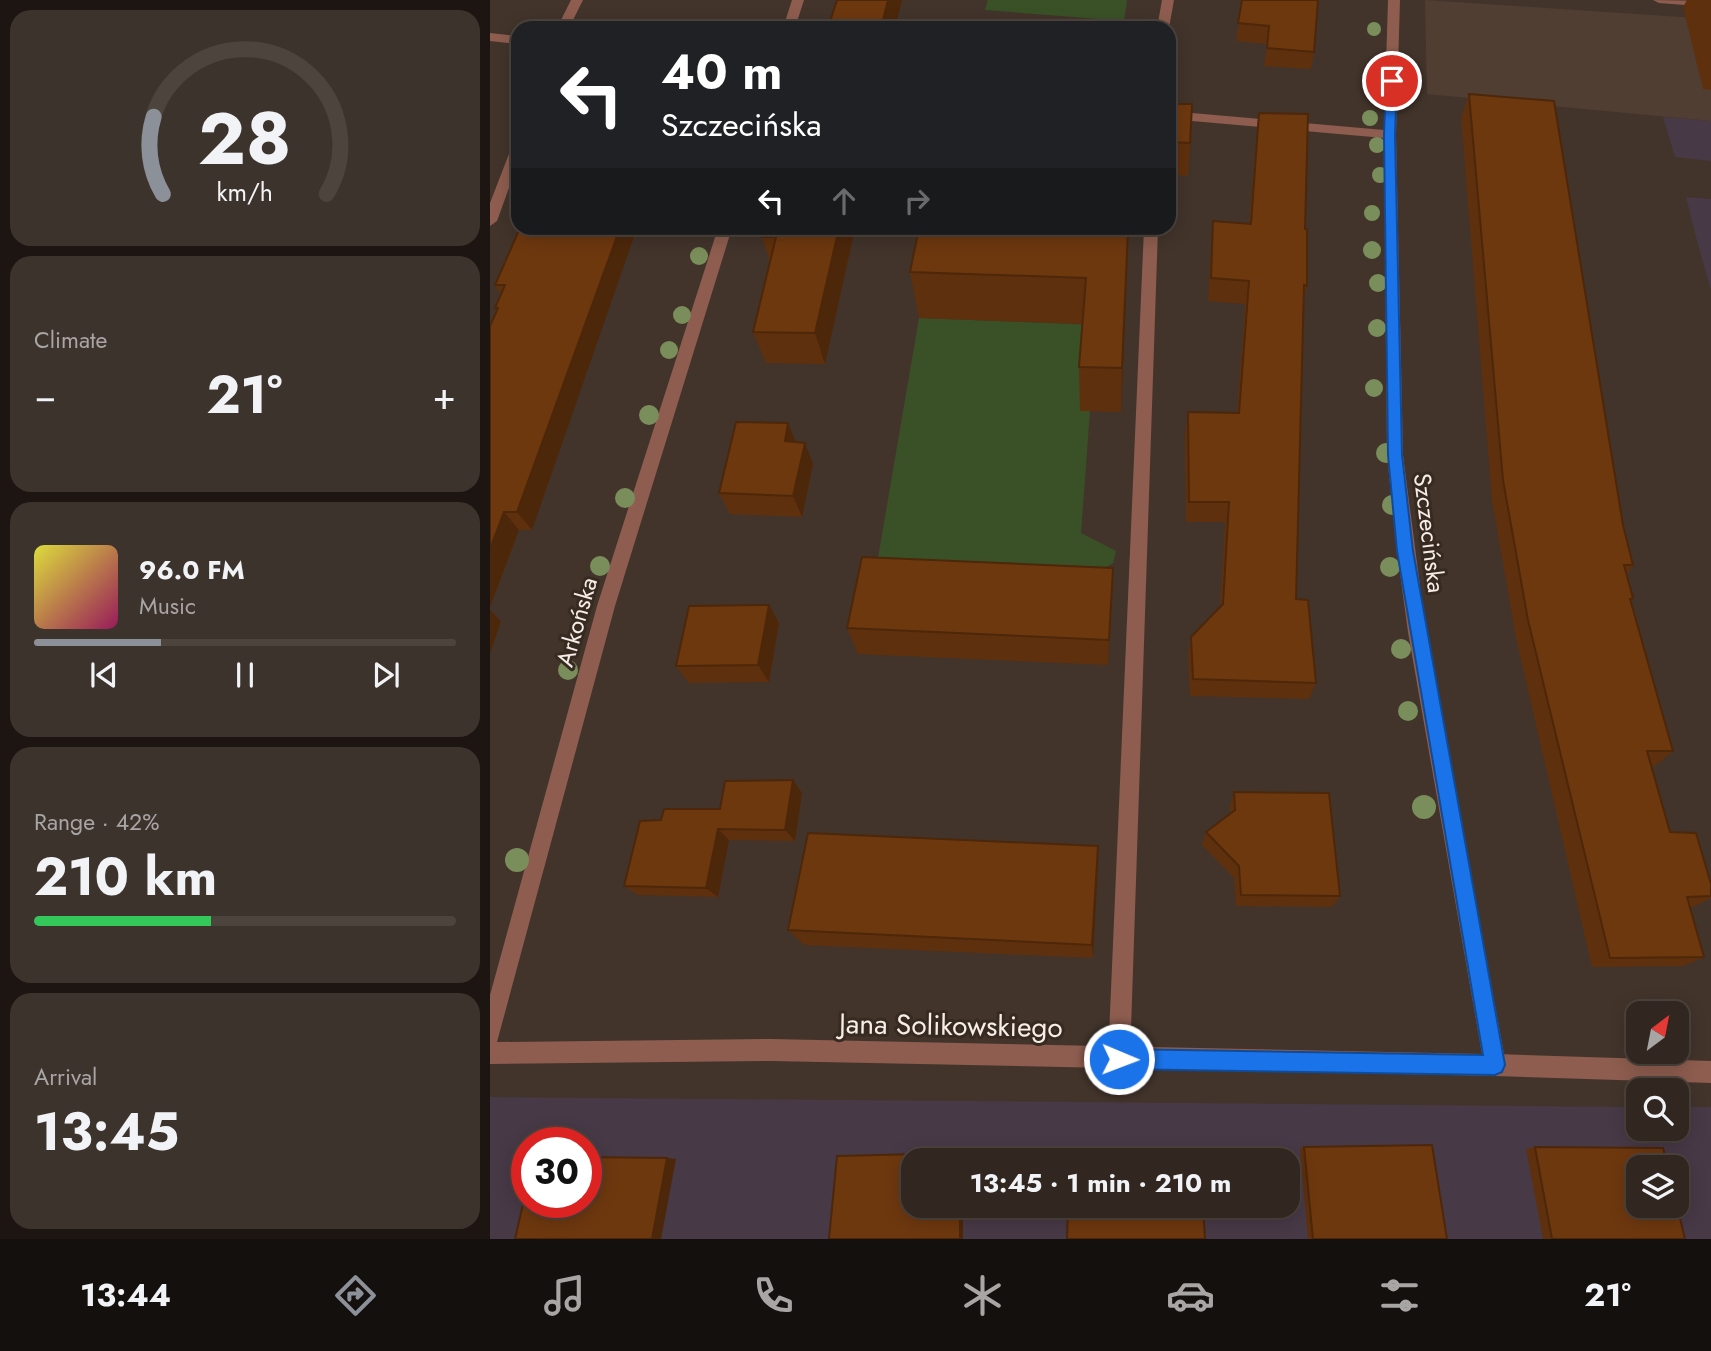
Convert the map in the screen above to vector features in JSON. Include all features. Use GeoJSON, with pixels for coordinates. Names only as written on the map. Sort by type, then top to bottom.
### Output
{"type":"FeatureCollection","features":[{"type":"Feature","properties":{"kind":"street"},"geometry":{"type":"LineString","coordinates":[[568,21],[578,0]]}},
{"type":"Feature","properties":{"kind":"street"},"geometry":{"type":"LineString","coordinates":[[791,21],[798,0]]}},
{"type":"Feature","properties":{"kind":"street"},"geometry":{"type":"LineString","coordinates":[[1164,21],[1168,0]]}},
{"type":"Feature","properties":{"kind":"street","name":"Szczecińska"},"geometry":{"type":"LineString","coordinates":[[1394,0],[1390,135],[1395,455],[1405,551],[1495,1065]]}},
{"type":"Feature","properties":{"kind":"street"},"geometry":{"type":"LineString","coordinates":[[1659,0],[1711,4]]}},
{"type":"Feature","properties":{"kind":"street"},"geometry":{"type":"LineString","coordinates":[[490,37],[511,39]]}},
{"type":"Feature","properties":{"kind":"street"},"geometry":{"type":"LineString","coordinates":[[1176,116],[1390,135]]}},
{"type":"Feature","properties":{"kind":"street"},"geometry":{"type":"LineString","coordinates":[[490,221],[511,165]]}},
{"type":"Feature","properties":{"kind":"street","name":"Arkońska"},"geometry":{"type":"LineString","coordinates":[[490,1034],[606,606],[722,235]]}},
{"type":"Feature","properties":{"kind":"street"},"geometry":{"type":"LineString","coordinates":[[1119,1059],[1151,235]]}},
{"type":"Feature","properties":{"kind":"street","name":"Jana Solikowskiego"},"geometry":{"type":"LineString","coordinates":[[490,1053],[771,1050],[1711,1072]]}},
{"type":"Feature","properties":{"kind":"shaded area"},"geometry":{"type":"Polygon","coordinates":[[[1425,0],[1711,19],[1711,121],[1427,94],[1425,0]]]}},
{"type":"Feature","properties":{"kind":"shaded area"},"geometry":{"type":"Polygon","coordinates":[[[1663,117],[1711,121],[1711,161],[1675,157],[1663,117]]]}},
{"type":"Feature","properties":{"kind":"shaded area"},"geometry":{"type":"Polygon","coordinates":[[[1686,197],[1711,199],[1711,290],[1697,241],[1686,197]]]}},
{"type":"Feature","properties":{"kind":"shaded area"},"geometry":{"type":"Polygon","coordinates":[[[490,1097],[1626,1107],[1626,1141],[1689,1141],[1689,1107],[1711,1107],[1711,1239],[490,1239],[490,1097]]]}},
{"type":"Feature","properties":{"kind":"green space"},"geometry":{"type":"Polygon","coordinates":[[[988,0],[1127,0],[1124,21],[985,10],[988,0]]]}},
{"type":"Feature","properties":{"kind":"green space"},"geometry":{"type":"Polygon","coordinates":[[[919,318],[1125,326],[1090,411],[1081,533],[1116,551],[1113,563],[1103,569],[878,558],[919,318]]]}},
{"type":"Feature","properties":{"kind":"building"},"geometry":{"type":"Polygon","coordinates":[[[837,0],[888,0],[883,21],[830,21],[837,0]]]}},
{"type":"Feature","properties":{"kind":"building"},"geometry":{"type":"Polygon","coordinates":[[[1242,0],[1318,0],[1314,52],[1267,48],[1269,26],[1238,23],[1242,0]]]}},
{"type":"Feature","properties":{"kind":"building"},"geometry":{"type":"Polygon","coordinates":[[[1469,94],[1554,101],[1623,525],[1633,565],[1624,565],[1633,598],[1630,599],[1673,751],[1647,751],[1670,832],[1696,833],[1711,884],[1711,896],[1687,897],[1704,957],[1610,958],[1528,620],[1503,480],[1469,94]]]}},
{"type":"Feature","properties":{"kind":"building"},"geometry":{"type":"Polygon","coordinates":[[[1176,104],[1192,104],[1190,143],[1176,142],[1176,104]]]}},
{"type":"Feature","properties":{"kind":"building"},"geometry":{"type":"Polygon","coordinates":[[[1259,113],[1308,114],[1305,229],[1307,286],[1304,285],[1296,599],[1308,600],[1316,683],[1193,679],[1191,637],[1223,604],[1229,502],[1189,502],[1188,412],[1239,413],[1249,281],[1211,278],[1213,221],[1251,224],[1259,113]]]}},
{"type":"Feature","properties":{"kind":"building"},"geometry":{"type":"Polygon","coordinates":[[[517,235],[617,235],[517,512],[504,512],[490,549],[490,326],[505,285],[495,285],[517,235]]]}},
{"type":"Feature","properties":{"kind":"building"},"geometry":{"type":"Polygon","coordinates":[[[837,235],[815,333],[753,332],[776,237],[762,237],[837,235]]]}},
{"type":"Feature","properties":{"kind":"building"},"geometry":{"type":"Polygon","coordinates":[[[918,235],[1128,235],[1122,368],[1079,367],[1086,278],[910,272],[918,235]]]}},
{"type":"Feature","properties":{"kind":"building"},"geometry":{"type":"Polygon","coordinates":[[[736,422],[788,423],[785,441],[805,443],[793,496],[719,493],[736,422]]]}},
{"type":"Feature","properties":{"kind":"building"},"geometry":{"type":"Polygon","coordinates":[[[862,557],[1113,568],[1109,640],[847,628],[862,557]]]}},
{"type":"Feature","properties":{"kind":"building"},"geometry":{"type":"Polygon","coordinates":[[[769,605],[758,665],[676,666],[689,606],[769,605]]]}},
{"type":"Feature","properties":{"kind":"building"},"geometry":{"type":"Polygon","coordinates":[[[793,780],[785,830],[718,829],[706,888],[624,886],[640,821],[661,820],[664,809],[720,809],[725,781],[793,780]]]}},
{"type":"Feature","properties":{"kind":"building"},"geometry":{"type":"Polygon","coordinates":[[[1234,792],[1329,793],[1340,896],[1241,895],[1239,866],[1206,832],[1235,810],[1234,792]]]}},
{"type":"Feature","properties":{"kind":"building"},"geometry":{"type":"Polygon","coordinates":[[[808,833],[1098,846],[1092,945],[788,930],[808,833]]]}},
{"type":"Feature","properties":{"kind":"building"},"geometry":{"type":"Polygon","coordinates":[[[1432,1145],[1447,1239],[1313,1239],[1304,1147],[1432,1145]]]}},
{"type":"Feature","properties":{"kind":"building"},"geometry":{"type":"Polygon","coordinates":[[[1535,1147],[1663,1148],[1665,1155],[1626,1155],[1626,1218],[1680,1218],[1685,1239],[1552,1239],[1535,1147]]]}},
{"type":"Feature","properties":{"kind":"building"},"geometry":{"type":"Polygon","coordinates":[[[901,1154],[901,1218],[960,1218],[960,1239],[829,1239],[837,1156],[901,1154]]]}},
{"type":"Feature","properties":{"kind":"building"},"geometry":{"type":"Polygon","coordinates":[[[602,1157],[667,1158],[652,1239],[515,1239],[520,1218],[602,1218],[602,1157]]]}},
{"type":"Feature","properties":{"kind":"building"},"geometry":{"type":"Polygon","coordinates":[[[1068,1218],[1204,1218],[1205,1239],[1067,1239],[1068,1218]]]}},
{"type":"Feature","properties":{"kind":"route"},"geometry":{"type":"LineString","coordinates":[[1119,1059],[1495,1065],[1405,551],[1395,455],[1390,135],[1392,81]]}}]}
